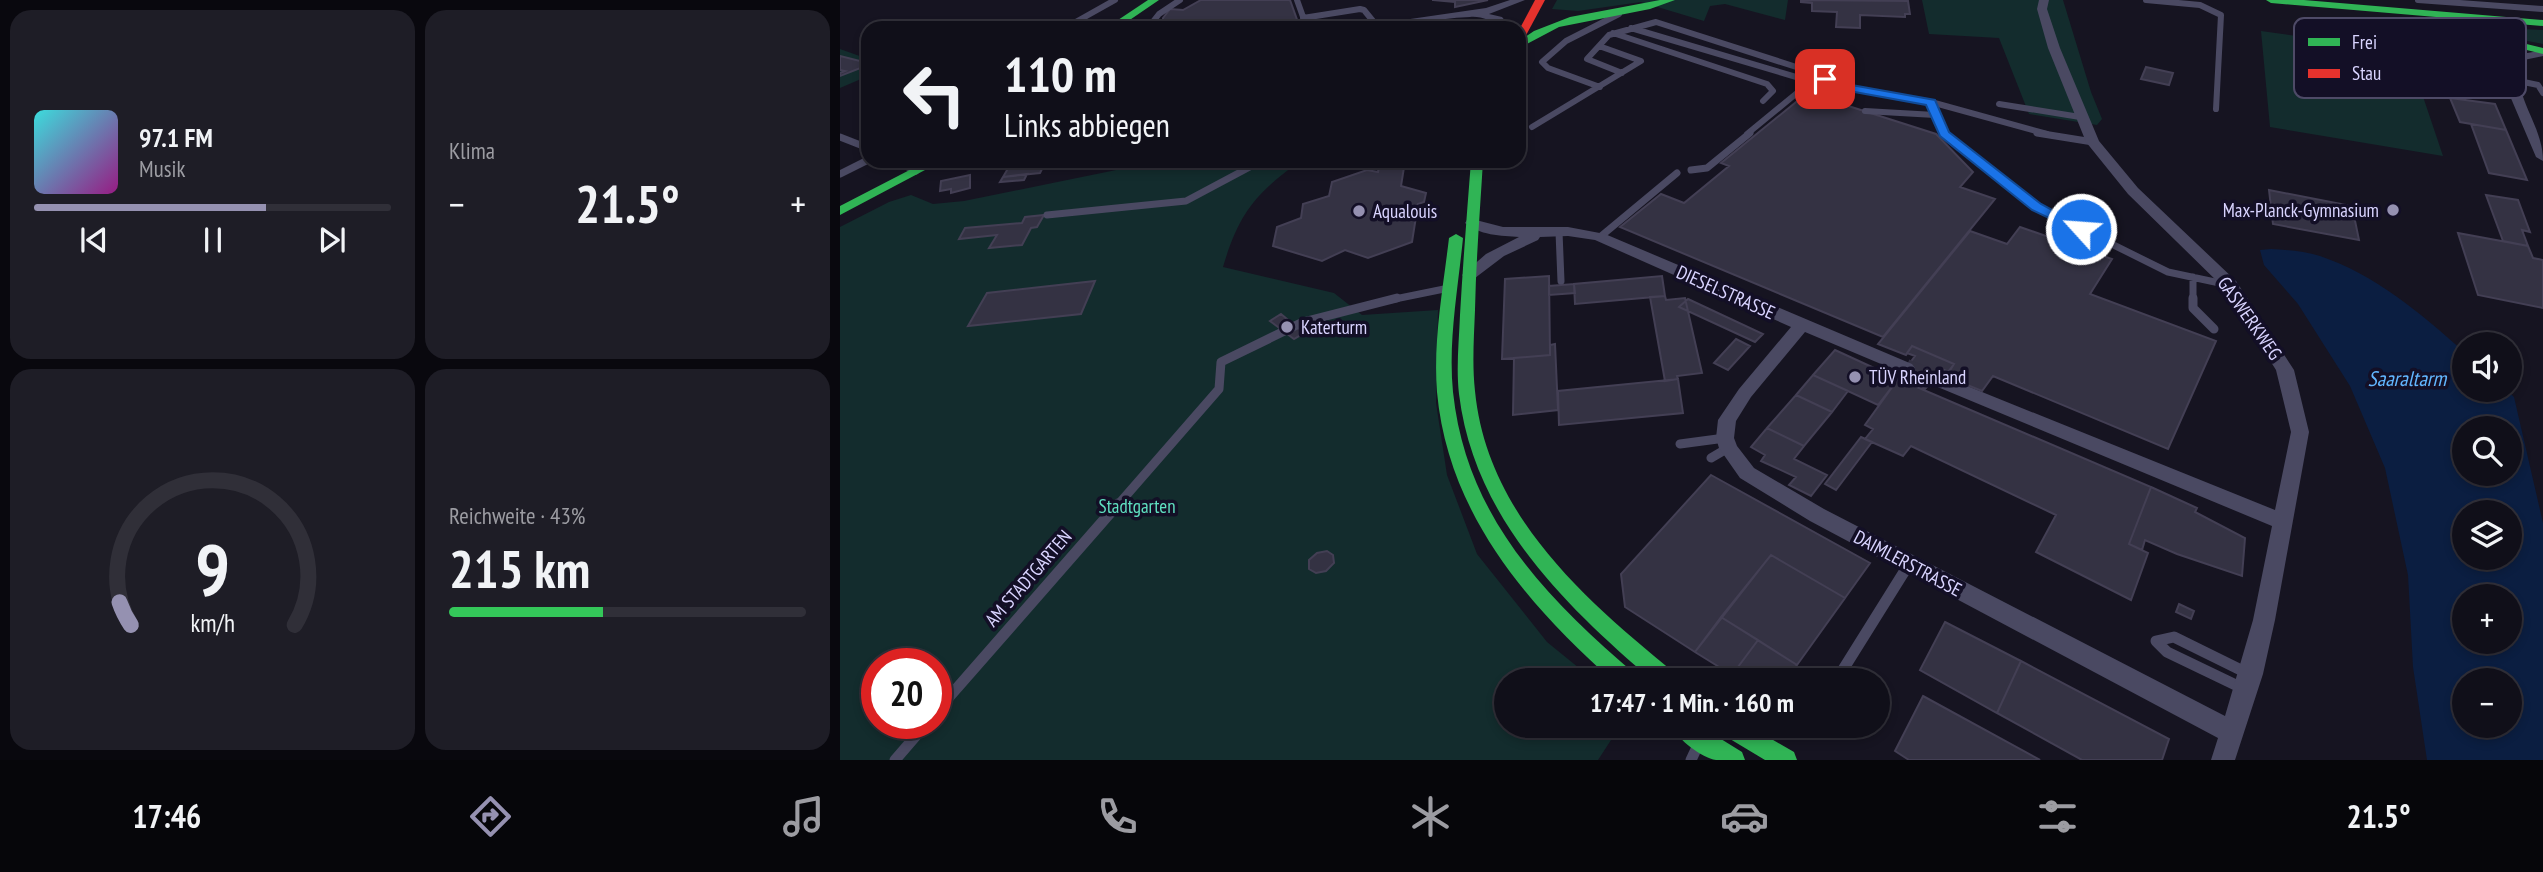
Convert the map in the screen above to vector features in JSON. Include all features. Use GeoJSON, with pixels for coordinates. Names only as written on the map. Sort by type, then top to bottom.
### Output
{"type":"FeatureCollection","features":[{"type":"Feature","properties":{"kind":"street"},"geometry":{"type":"LineString","coordinates":[[1122,21],[1154,0]]}},
{"type":"Feature","properties":{"kind":"street"},"geometry":{"type":"LineString","coordinates":[[1419,21],[1465,15],[1520,0]]}},
{"type":"Feature","properties":{"kind":"street"},"geometry":{"type":"LineString","coordinates":[[1526,38],[1555,21],[1619,14],[1670,0]]}},
{"type":"Feature","properties":{"kind":"street"},"geometry":{"type":"LineString","coordinates":[[2271,0],[2474,18]]}},
{"type":"Feature","properties":{"kind":"street"},"geometry":{"type":"LineString","coordinates":[[1535,2],[1556,14],[1596,16]]}},
{"type":"Feature","properties":{"kind":"street"},"geometry":{"type":"LineString","coordinates":[[1519,21],[1535,2]]}},
{"type":"Feature","properties":{"kind":"street"},"geometry":{"type":"LineString","coordinates":[[1526,23],[1535,2]]}},
{"type":"Feature","properties":{"kind":"street","name":"GASWERKWEG"},"geometry":{"type":"LineString","coordinates":[[2039,3],[2080,117],[2093,142],[2133,191],[2230,285],[2285,370],[2300,432],[2284,523],[2248,682],[2223,760]]}},
{"type":"Feature","properties":{"kind":"street"},"geometry":{"type":"LineString","coordinates":[[2373,9],[2409,18]]}},
{"type":"Feature","properties":{"kind":"street"},"geometry":{"type":"LineString","coordinates":[[1465,15],[1501,21]]}},
{"type":"Feature","properties":{"kind":"street"},"geometry":{"type":"LineString","coordinates":[[2517,98],[2543,157]]}},
{"type":"Feature","properties":{"kind":"street"},"geometry":{"type":"LineString","coordinates":[[840,211],[923,168]]}},
{"type":"Feature","properties":{"kind":"street"},"geometry":{"type":"LineString","coordinates":[[1461,168],[1445,365],[1447,413],[1468,489],[1488,529],[1522,580],[1575,638],[1612,668]]}},
{"type":"Feature","properties":{"kind":"street"},"geometry":{"type":"LineString","coordinates":[[1476,168],[1464,363],[1468,409],[1489,481],[1508,519],[1548,573],[1597,623],[1652,668]]}},
{"type":"Feature","properties":{"kind":"street","name":"DIESELSTRASSE"},"geometry":{"type":"LineString","coordinates":[[1472,223],[1485,229],[1504,232],[1588,233],[1600,237],[1906,368]]}},
{"type":"Feature","properties":{"kind":"street","name":"DIESELSTRASSE"},"geometry":{"type":"LineString","coordinates":[[1470,275],[1481,263],[1507,246],[1551,233]]}},
{"type":"Feature","properties":{"kind":"street"},"geometry":{"type":"LineString","coordinates":[[1722,448],[1731,412],[1802,325]]}},
{"type":"Feature","properties":{"kind":"street"},"geometry":{"type":"LineString","coordinates":[[1934,379],[2067,435],[2139,461],[2284,523]]}},
{"type":"Feature","properties":{"kind":"street","name":"DAIMLERSTRASSE"},"geometry":{"type":"LineString","coordinates":[[1722,448],[1766,486],[2231,732]]}},
{"type":"Feature","properties":{"kind":"street"},"geometry":{"type":"LineString","coordinates":[[1698,738],[1734,760]]}},
{"type":"Feature","properties":{"kind":"street"},"geometry":{"type":"LineString","coordinates":[[1748,738],[1786,760]]}},
{"type":"Feature","properties":{"kind":"lane"},"geometry":{"type":"LineString","coordinates":[[1078,21],[1115,0]]}},
{"type":"Feature","properties":{"kind":"lane"},"geometry":{"type":"LineString","coordinates":[[1154,21],[1180,0]]}},
{"type":"Feature","properties":{"kind":"lane"},"geometry":{"type":"LineString","coordinates":[[1297,0],[1304,21]]}},
{"type":"Feature","properties":{"kind":"lane"},"geometry":{"type":"LineString","coordinates":[[2146,0],[2200,5],[2221,15],[2216,109]]}},
{"type":"Feature","properties":{"kind":"lane"},"geometry":{"type":"LineString","coordinates":[[2418,0],[2543,9]]}},
{"type":"Feature","properties":{"kind":"lane"},"geometry":{"type":"LineString","coordinates":[[1303,18],[1360,9],[1364,10],[1370,21]]}},
{"type":"Feature","properties":{"kind":"lane"},"geometry":{"type":"LineString","coordinates":[[1600,87],[1548,68],[1542,62],[1549,54],[1587,30],[1619,14]]}},
{"type":"Feature","properties":{"kind":"lane"},"geometry":{"type":"LineString","coordinates":[[1587,30],[1596,16]]}},
{"type":"Feature","properties":{"kind":"lane"},"geometry":{"type":"LineString","coordinates":[[1622,73],[1587,60],[1613,33],[1658,22],[1815,73],[1831,85]]}},
{"type":"Feature","properties":{"kind":"lane"},"geometry":{"type":"LineString","coordinates":[[1631,28],[1801,79],[1931,102],[2039,133],[2093,142]]}},
{"type":"Feature","properties":{"kind":"lane"},"geometry":{"type":"LineString","coordinates":[[1613,33],[1768,84],[1773,91],[1763,101]]}},
{"type":"Feature","properties":{"kind":"lane"},"geometry":{"type":"LineString","coordinates":[[1532,127],[1641,61],[1599,46]]}},
{"type":"Feature","properties":{"kind":"lane"},"geometry":{"type":"LineString","coordinates":[[2526,82],[2538,85],[2543,93]]}},
{"type":"Feature","properties":{"kind":"lane"},"geometry":{"type":"LineString","coordinates":[[1692,170],[1707,168],[1797,93],[1815,89],[1847,88]]}},
{"type":"Feature","properties":{"kind":"lane"},"geometry":{"type":"LineString","coordinates":[[1931,102],[1944,134],[2037,207],[2168,272],[2230,285]]}},
{"type":"Feature","properties":{"kind":"lane"},"geometry":{"type":"LineString","coordinates":[[1999,104],[2080,117]]}},
{"type":"Feature","properties":{"kind":"lane"},"geometry":{"type":"LineString","coordinates":[[1865,111],[1935,116]]}},
{"type":"Feature","properties":{"kind":"lane"},"geometry":{"type":"LineString","coordinates":[[840,137],[861,143]]}},
{"type":"Feature","properties":{"kind":"lane"},"geometry":{"type":"LineString","coordinates":[[840,174],[861,164]]}},
{"type":"Feature","properties":{"kind":"lane"},"geometry":{"type":"LineString","coordinates":[[906,168],[918,171]]}},
{"type":"Feature","properties":{"kind":"lane"},"geometry":{"type":"LineString","coordinates":[[1047,215],[1186,201],[1248,168]]}},
{"type":"Feature","properties":{"kind":"lane"},"geometry":{"type":"LineString","coordinates":[[1600,237],[1677,173]]}},
{"type":"Feature","properties":{"kind":"lane"},"geometry":{"type":"LineString","coordinates":[[1551,233],[1561,281]]}},
{"type":"Feature","properties":{"kind":"lane"},"geometry":{"type":"LineString","coordinates":[[2193,278],[2193,308],[2214,329]]}},
{"type":"Feature","properties":{"kind":"lane","name":"AM STADTGARTEN"},"geometry":{"type":"LineString","coordinates":[[952,694],[1219,390],[1221,362],[1303,322],[1429,290],[1451,287]]}},
{"type":"Feature","properties":{"kind":"lane"},"geometry":{"type":"LineString","coordinates":[[1680,444],[1722,448]]}},
{"type":"Feature","properties":{"kind":"lane"},"geometry":{"type":"LineString","coordinates":[[1844,668],[1909,564]]}},
{"type":"Feature","properties":{"kind":"lane"},"geometry":{"type":"LineString","coordinates":[[2174,636],[2248,682],[2167,652],[2157,641],[2174,636]]}},
{"type":"Feature","properties":{"kind":"lane"},"geometry":{"type":"LineString","coordinates":[[895,760],[913,739]]}},
{"type":"Feature","properties":{"kind":"lane"},"geometry":{"type":"LineString","coordinates":[[1691,760],[1700,740]]}},
{"type":"Feature","properties":{"kind":"green space"},"geometry":{"type":"Polygon","coordinates":[[[1557,0],[1788,0],[1785,20],[1725,4],[1710,6],[1704,21],[1641,2],[1578,11],[1552,9],[1557,0]]]}},
{"type":"Feature","properties":{"kind":"green space"},"geometry":{"type":"Polygon","coordinates":[[[1922,0],[2063,0],[2102,119],[2097,125],[2029,114],[1999,38],[1929,34],[1922,0]]]}},
{"type":"Feature","properties":{"kind":"green space"},"geometry":{"type":"Polygon","coordinates":[[[2526,29],[2543,30],[2543,44],[2526,41],[2526,29]]]}},
{"type":"Feature","properties":{"kind":"green space"},"geometry":{"type":"Polygon","coordinates":[[[2261,31],[2294,36],[2294,98],[2423,98],[2443,156],[2270,127],[2261,31]]]}},
{"type":"Feature","properties":{"kind":"green space"},"geometry":{"type":"Polygon","coordinates":[[[840,49],[861,56],[861,79],[840,88],[840,49]]]}},
{"type":"Feature","properties":{"kind":"green space","name":"Stadtgarten"},"geometry":{"type":"Polygon","coordinates":[[[1126,168],[1291,168],[1271,184],[1251,206],[1235,232],[1223,267],[1334,293],[1362,315],[1438,310],[1436,403],[1447,475],[1477,554],[1547,642],[1579,668],[1494,668],[1494,738],[1612,738],[1598,760],[840,760],[840,227],[889,202],[911,195],[933,204],[964,201],[1126,168]]]}},
{"type":"Feature","properties":{"kind":"water","name":"Saaraltarm"},"geometry":{"type":"Polygon","coordinates":[[[2260,250],[2283,250],[2314,254],[2359,273],[2396,296],[2452,342],[2452,402],[2515,402],[2518,416],[2452,416],[2452,486],[2522,486],[2522,432],[2543,523],[2543,760],[2427,760],[2413,667],[2408,575],[2385,468],[2350,386],[2298,304],[2264,265],[2260,250]]]}},
{"type":"Feature","properties":{"kind":"building"},"geometry":{"type":"Polygon","coordinates":[[[1201,0],[1290,0],[1298,21],[1163,21],[1170,9],[1183,10],[1201,0]]]}},
{"type":"Feature","properties":{"kind":"building"},"geometry":{"type":"Polygon","coordinates":[[[1433,0],[1488,0],[1455,7],[1455,2],[1433,0]]]}},
{"type":"Feature","properties":{"kind":"building"},"geometry":{"type":"Polygon","coordinates":[[[1801,0],[1908,1],[1910,14],[1905,14],[1905,17],[1860,15],[1860,28],[1836,27],[1837,12],[1812,11],[1812,3],[1801,0]]]}},
{"type":"Feature","properties":{"kind":"building"},"geometry":{"type":"Polygon","coordinates":[[[840,56],[861,61],[861,68],[840,76],[840,73],[845,71],[840,70],[840,56]]]}},
{"type":"Feature","properties":{"kind":"building"},"geometry":{"type":"Polygon","coordinates":[[[2146,67],[2173,73],[2169,85],[2141,79],[2146,67]]]}},
{"type":"Feature","properties":{"kind":"building"},"geometry":{"type":"Polygon","coordinates":[[[1817,96],[1936,134],[1973,172],[1960,187],[1995,199],[1883,337],[1620,227],[1661,194],[1684,203],[1729,166],[1721,163],[1801,98],[1817,96]]]}},
{"type":"Feature","properties":{"kind":"building"},"geometry":{"type":"Polygon","coordinates":[[[2450,98],[2495,104],[2506,130],[2460,122],[2450,98]]]}},
{"type":"Feature","properties":{"kind":"building"},"geometry":{"type":"Polygon","coordinates":[[[2471,124],[2506,130],[2527,180],[2489,173],[2471,124]]]}},
{"type":"Feature","properties":{"kind":"building"},"geometry":{"type":"Polygon","coordinates":[[[1008,168],[1042,168],[1040,173],[1003,177],[1008,168]]]}},
{"type":"Feature","properties":{"kind":"building","name":"Aqualouis"},"geometry":{"type":"Polygon","coordinates":[[[1379,168],[1404,168],[1401,186],[1426,193],[1424,202],[1418,204],[1412,242],[1368,258],[1345,250],[1322,261],[1273,246],[1277,227],[1301,218],[1303,204],[1329,196],[1332,182],[1367,170],[1378,172],[1379,168]]]}},
{"type":"Feature","properties":{"kind":"building"},"geometry":{"type":"Polygon","coordinates":[[[1027,174],[1024,180],[1000,182],[1003,177],[1027,174]]]}},
{"type":"Feature","properties":{"kind":"building"},"geometry":{"type":"Polygon","coordinates":[[[970,175],[970,188],[951,193],[951,189],[940,191],[941,181],[970,175]]]}},
{"type":"Feature","properties":{"kind":"building"},"geometry":{"type":"Polygon","coordinates":[[[2269,190],[2352,206],[2359,240],[2273,224],[2269,190]]]}},
{"type":"Feature","properties":{"kind":"building"},"geometry":{"type":"Polygon","coordinates":[[[2486,195],[2518,200],[2530,232],[2522,230],[2528,246],[2503,241],[2486,195]]]}},
{"type":"Feature","properties":{"kind":"building"},"geometry":{"type":"Polygon","coordinates":[[[1044,215],[1037,227],[1031,228],[1022,245],[989,248],[997,235],[959,239],[965,228],[1022,223],[1025,217],[1044,215]]]}},
{"type":"Feature","properties":{"kind":"building"},"geometry":{"type":"Polygon","coordinates":[[[2020,227],[2112,259],[2090,294],[2216,341],[2168,449],[1993,376],[1982,391],[1945,376],[1954,364],[1912,346],[1906,355],[1878,344],[1970,231],[2007,244],[2020,227]]]}},
{"type":"Feature","properties":{"kind":"building"},"geometry":{"type":"Polygon","coordinates":[[[2458,233],[2528,246],[2533,258],[2543,260],[2543,308],[2478,295],[2458,233]]]}},
{"type":"Feature","properties":{"kind":"building"},"geometry":{"type":"Polygon","coordinates":[[[1549,276],[1550,355],[1502,359],[1505,279],[1549,276]]]}},
{"type":"Feature","properties":{"kind":"building"},"geometry":{"type":"Polygon","coordinates":[[[1662,276],[1665,296],[1575,304],[1574,284],[1662,276]]]}},
{"type":"Feature","properties":{"kind":"building"},"geometry":{"type":"Polygon","coordinates":[[[1095,281],[1081,314],[968,326],[987,293],[1095,281]]]}},
{"type":"Feature","properties":{"kind":"building"},"geometry":{"type":"Polygon","coordinates":[[[1574,284],[1575,293],[1549,295],[1549,286],[1574,284]]]}},
{"type":"Feature","properties":{"kind":"building"},"geometry":{"type":"Polygon","coordinates":[[[1665,296],[1666,300],[1685,298],[1702,373],[1677,376],[1678,379],[1665,381],[1650,297],[1665,296]]]}},
{"type":"Feature","properties":{"kind":"building"},"geometry":{"type":"Polygon","coordinates":[[[1688,299],[1763,334],[1755,342],[1679,307],[1688,299]]]}},
{"type":"Feature","properties":{"kind":"building","name":"Katerturm"},"geometry":{"type":"Polygon","coordinates":[[[1281,314],[1304,333],[1294,339],[1270,321],[1281,314]]]}},
{"type":"Feature","properties":{"kind":"building"},"geometry":{"type":"Polygon","coordinates":[[[1736,339],[1750,346],[1728,370],[1714,363],[1736,339]]]}},
{"type":"Feature","properties":{"kind":"building"},"geometry":{"type":"Polygon","coordinates":[[[1555,344],[1558,410],[1513,415],[1514,358],[1550,355],[1550,345],[1555,344]]]}},
{"type":"Feature","properties":{"kind":"building"},"geometry":{"type":"Polygon","coordinates":[[[1912,346],[1954,364],[1949,372],[1942,369],[1925,389],[1898,379],[1915,356],[1907,353],[1912,346]]]}},
{"type":"Feature","properties":{"kind":"building","name":"TÜV Rheinland"},"geometry":{"type":"Polygon","coordinates":[[[1835,350],[1898,379],[1878,405],[1813,375],[1835,350]]]}},
{"type":"Feature","properties":{"kind":"building"},"geometry":{"type":"Polygon","coordinates":[[[1813,375],[1848,391],[1832,412],[1796,395],[1813,375]]]}},
{"type":"Feature","properties":{"kind":"building"},"geometry":{"type":"Polygon","coordinates":[[[1678,379],[1683,413],[1559,425],[1558,391],[1678,379]]]}},
{"type":"Feature","properties":{"kind":"building"},"geometry":{"type":"Polygon","coordinates":[[[1898,379],[2151,487],[2129,544],[2148,553],[2131,600],[2036,552],[2056,515],[1911,446],[1903,456],[1865,439],[1873,429],[1865,425],[1898,379]]]}},
{"type":"Feature","properties":{"kind":"building"},"geometry":{"type":"Polygon","coordinates":[[[1796,395],[1832,412],[1804,446],[1767,428],[1796,395]]]}},
{"type":"Feature","properties":{"kind":"building"},"geometry":{"type":"Polygon","coordinates":[[[1767,428],[1804,446],[1794,459],[1827,475],[1811,496],[1789,485],[1796,477],[1761,461],[1765,455],[1751,447],[1767,428]]]}},
{"type":"Feature","properties":{"kind":"building"},"geometry":{"type":"Polygon","coordinates":[[[1861,437],[1872,442],[1836,490],[1825,484],[1861,437]]]}},
{"type":"Feature","properties":{"kind":"building"},"geometry":{"type":"Polygon","coordinates":[[[1711,475],[1870,563],[1845,598],[1771,555],[1695,652],[1625,607],[1621,574],[1711,475]]]}},
{"type":"Feature","properties":{"kind":"building"},"geometry":{"type":"Polygon","coordinates":[[[2151,487],[2197,508],[2195,512],[2245,538],[2242,576],[2145,540],[2142,550],[2129,544],[2151,487]]]}},
{"type":"Feature","properties":{"kind":"building"},"geometry":{"type":"Polygon","coordinates":[[[1327,551],[1333,555],[1334,563],[1326,571],[1316,573],[1309,569],[1309,560],[1317,553],[1327,551]]]}},
{"type":"Feature","properties":{"kind":"building"},"geometry":{"type":"Polygon","coordinates":[[[1771,555],[1845,598],[1797,665],[1721,617],[1771,555]]]}},
{"type":"Feature","properties":{"kind":"building"},"geometry":{"type":"Polygon","coordinates":[[[2179,604],[2194,611],[2191,619],[2176,612],[2179,604]]]}},
{"type":"Feature","properties":{"kind":"building"},"geometry":{"type":"Polygon","coordinates":[[[1721,617],[1758,640],[1737,668],[1721,668],[1695,652],[1721,617]]]}},
{"type":"Feature","properties":{"kind":"building"},"geometry":{"type":"Polygon","coordinates":[[[1945,622],[2021,661],[1997,713],[1920,670],[1945,622]]]}},
{"type":"Feature","properties":{"kind":"building"},"geometry":{"type":"Polygon","coordinates":[[[1758,640],[1797,665],[1795,668],[1737,668],[1758,640]]]}},
{"type":"Feature","properties":{"kind":"building"},"geometry":{"type":"Polygon","coordinates":[[[2021,661],[2169,739],[2162,760],[2082,760],[1997,713],[2021,661]]]}},
{"type":"Feature","properties":{"kind":"building"},"geometry":{"type":"Polygon","coordinates":[[[1923,696],[2040,760],[1909,760],[1895,751],[1923,696]]]}},
{"type":"Feature","properties":{"kind":"tunnel"},"geometry":{"type":"LineString","coordinates":[[1906,368],[1934,379]]}},
{"type":"Feature","properties":{"kind":"traffic: fast"},"geometry":{"type":"LineString","coordinates":[[1122,21],[1154,0]]}},
{"type":"Feature","properties":{"kind":"traffic: fast"},"geometry":{"type":"LineString","coordinates":[[1526,40],[1555,25],[1670,0]]}},
{"type":"Feature","properties":{"kind":"traffic: fast"},"geometry":{"type":"LineString","coordinates":[[2271,0],[2484,18]]}},
{"type":"Feature","properties":{"kind":"traffic: fast"},"geometry":{"type":"LineString","coordinates":[[2526,22],[2543,23]]}},
{"type":"Feature","properties":{"kind":"traffic: fast"},"geometry":{"type":"LineString","coordinates":[[2526,47],[2543,51]]}},
{"type":"Feature","properties":{"kind":"traffic: fast"},"geometry":{"type":"LineString","coordinates":[[840,211],[923,168]]}},
{"type":"Feature","properties":{"kind":"traffic: fast"},"geometry":{"type":"LineString","coordinates":[[1477,168],[1466,359],[1467,394],[1476,439],[1491,481],[1512,520],[1538,557],[1600,622],[1653,668]]}},
{"type":"Feature","properties":{"kind":"traffic: fast"},"geometry":{"type":"LineString","coordinates":[[1456,238],[1445,334],[1444,373],[1452,437],[1464,478],[1483,518],[1533,589],[1563,622],[1613,668]]}},
{"type":"Feature","properties":{"kind":"traffic: fast"},"geometry":{"type":"LineString","coordinates":[[1698,738],[1734,760]]}},
{"type":"Feature","properties":{"kind":"traffic: fast"},"geometry":{"type":"LineString","coordinates":[[1748,738],[1786,760]]}},
{"type":"Feature","properties":{"kind":"traffic: jam"},"geometry":{"type":"LineString","coordinates":[[1526,26],[1540,0]]}},
{"type":"Feature","properties":{"kind":"place","name":"Max-Planck-Gymnasium"},"geometry":{"type":"Point","coordinates":[2393,210]}},
{"type":"Feature","properties":{"kind":"place","name":"Aqualouis"},"geometry":{"type":"Point","coordinates":[1359,211]}},
{"type":"Feature","properties":{"kind":"place","name":"Katerturm"},"geometry":{"type":"Point","coordinates":[1287,327]}},
{"type":"Feature","properties":{"kind":"place","name":"TÜV Rheinland"},"geometry":{"type":"Point","coordinates":[1855,377]}},
{"type":"Feature","properties":{"kind":"route"},"geometry":{"type":"LineString","coordinates":[[1825,79],[1831,85],[1931,102],[1944,134],[2037,207],[2081,229]]}}]}
